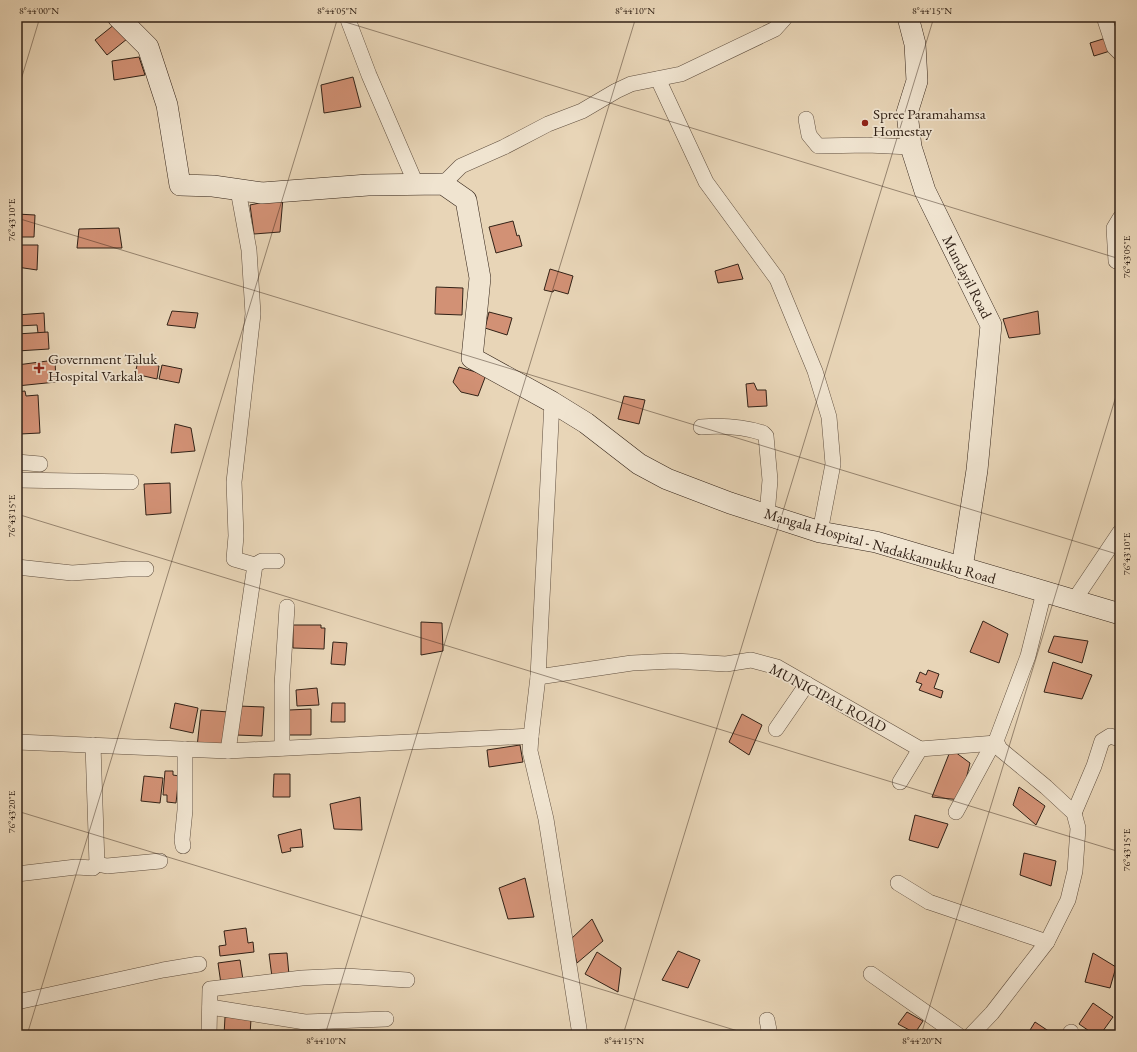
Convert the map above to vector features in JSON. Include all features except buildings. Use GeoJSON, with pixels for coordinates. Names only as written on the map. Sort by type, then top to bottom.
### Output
{"type":"FeatureCollection","features":[{"type":"Feature","properties":{"kind":"main road"},"geometry":{"type":"LineString","coordinates":[[118,17],[148,47],[167,105],[180,185],[262,193],[368,185],[443,184]]}},
{"type":"Feature","properties":{"kind":"main road","name":"Mundayil Road"},"geometry":{"type":"LineString","coordinates":[[908,17],[915,44],[917,81],[907,113],[911,147],[925,191],[991,325],[978,470],[962,568]]}},
{"type":"Feature","properties":{"kind":"main road","name":"Mangala Hospital - Nadakkamukku Road"},"geometry":{"type":"LineString","coordinates":[[443,184],[466,200],[480,278],[472,358],[552,402],[586,423],[652,472],[674,482],[766,515],[820,532],[876,542],[1044,592],[1076,599],[1120,614]]}},
{"type":"Feature","properties":{"kind":"street"},"geometry":{"type":"LineString","coordinates":[[347,17],[369,75],[416,184]]}},
{"type":"Feature","properties":{"kind":"street"},"geometry":{"type":"LineString","coordinates":[[443,184],[461,166],[504,147],[548,124],[582,111],[631,84],[686,72],[775,29],[784,19],[783,17]]}},
{"type":"Feature","properties":{"kind":"street"},"geometry":{"type":"LineString","coordinates":[[1104,17],[1114,47],[1120,53]]}},
{"type":"Feature","properties":{"kind":"street"},"geometry":{"type":"LineString","coordinates":[[658,79],[706,182],[777,279],[815,371],[829,417],[833,464],[820,532]]}},
{"type":"Feature","properties":{"kind":"street"},"geometry":{"type":"LineString","coordinates":[[806,119],[809,135],[818,146],[867,144],[911,147]]}},
{"type":"Feature","properties":{"kind":"street"},"geometry":{"type":"LineString","coordinates":[[238,190],[249,250],[253,314],[234,482],[236,536],[234,560],[255,566]]}},
{"type":"Feature","properties":{"kind":"street"},"geometry":{"type":"LineString","coordinates":[[1116,260],[1114,228],[1120,218]]}},
{"type":"Feature","properties":{"kind":"street"},"geometry":{"type":"LineString","coordinates":[[552,402],[538,677],[530,751],[546,819],[580,1035]]}},
{"type":"Feature","properties":{"kind":"street"},"geometry":{"type":"LineString","coordinates":[[701,427],[724,425],[739,426],[766,436],[770,480],[766,515]]}},
{"type":"Feature","properties":{"kind":"street"},"geometry":{"type":"LineString","coordinates":[[17,462],[40,464]]}},
{"type":"Feature","properties":{"kind":"street"},"geometry":{"type":"LineString","coordinates":[[17,480],[131,482]]}},
{"type":"Feature","properties":{"kind":"street"},"geometry":{"type":"LineString","coordinates":[[1076,599],[1120,532]]}},
{"type":"Feature","properties":{"kind":"street"},"geometry":{"type":"LineString","coordinates":[[228,751],[255,566],[262,561],[277,561]]}},
{"type":"Feature","properties":{"kind":"street"},"geometry":{"type":"LineString","coordinates":[[17,567],[72,573],[122,569],[146,569]]}},
{"type":"Feature","properties":{"kind":"street"},"geometry":{"type":"LineString","coordinates":[[971,1035],[992,1013],[1047,942],[1068,900],[1075,871],[1078,828],[1074,813],[1046,786],[1000,749],[996,743],[996,736],[1028,656],[1044,592]]}},
{"type":"Feature","properties":{"kind":"street"},"geometry":{"type":"LineString","coordinates":[[282,748],[282,685],[286,607]]}},
{"type":"Feature","properties":{"kind":"street","name":"MUNICIPAL ROAD"},"geometry":{"type":"LineString","coordinates":[[538,677],[632,663],[674,661],[726,664],[751,660],[777,667],[920,749]]}},
{"type":"Feature","properties":{"kind":"street"},"geometry":{"type":"LineString","coordinates":[[776,729],[807,684]]}},
{"type":"Feature","properties":{"kind":"street"},"geometry":{"type":"LineString","coordinates":[[17,742],[228,751],[531,736]]}},
{"type":"Feature","properties":{"kind":"street"},"geometry":{"type":"LineString","coordinates":[[1074,813],[1094,766],[1102,741],[1110,736],[1120,739]]}},
{"type":"Feature","properties":{"kind":"street"},"geometry":{"type":"LineString","coordinates":[[900,782],[920,749],[996,743]]}},
{"type":"Feature","properties":{"kind":"street"},"geometry":{"type":"LineString","coordinates":[[956,812],[990,749],[996,743]]}},
{"type":"Feature","properties":{"kind":"street"},"geometry":{"type":"LineString","coordinates":[[17,874],[76,868],[93,868],[97,864],[93,745]]}},
{"type":"Feature","properties":{"kind":"street"},"geometry":{"type":"LineString","coordinates":[[183,846],[182,840],[185,810],[185,749]]}},
{"type":"Feature","properties":{"kind":"street"},"geometry":{"type":"LineString","coordinates":[[97,864],[107,866],[160,861]]}},
{"type":"Feature","properties":{"kind":"street"},"geometry":{"type":"LineString","coordinates":[[898,883],[928,902],[1047,942]]}},
{"type":"Feature","properties":{"kind":"street"},"geometry":{"type":"LineString","coordinates":[[17,1002],[163,970],[199,964]]}},
{"type":"Feature","properties":{"kind":"street"},"geometry":{"type":"LineString","coordinates":[[871,974],[958,1035]]}},
{"type":"Feature","properties":{"kind":"street"},"geometry":{"type":"LineString","coordinates":[[209,1035],[210,990],[229,986],[302,978],[346,976],[407,980]]}},
{"type":"Feature","properties":{"kind":"street"},"geometry":{"type":"LineString","coordinates":[[210,1007],[306,1022],[386,1019]]}},
{"type":"Feature","properties":{"kind":"street"},"geometry":{"type":"LineString","coordinates":[[767,1020],[770,1035]]}},
{"type":"Feature","properties":{"kind":"place","name":"Spree Paramahamsa Homestay"},"geometry":{"type":"Point","coordinates":[865,123]}},
{"type":"Feature","properties":{"kind":"place","name":"Government Taluk Hospital Varkala"},"geometry":{"type":"Point","coordinates":[39,368]}}]}
